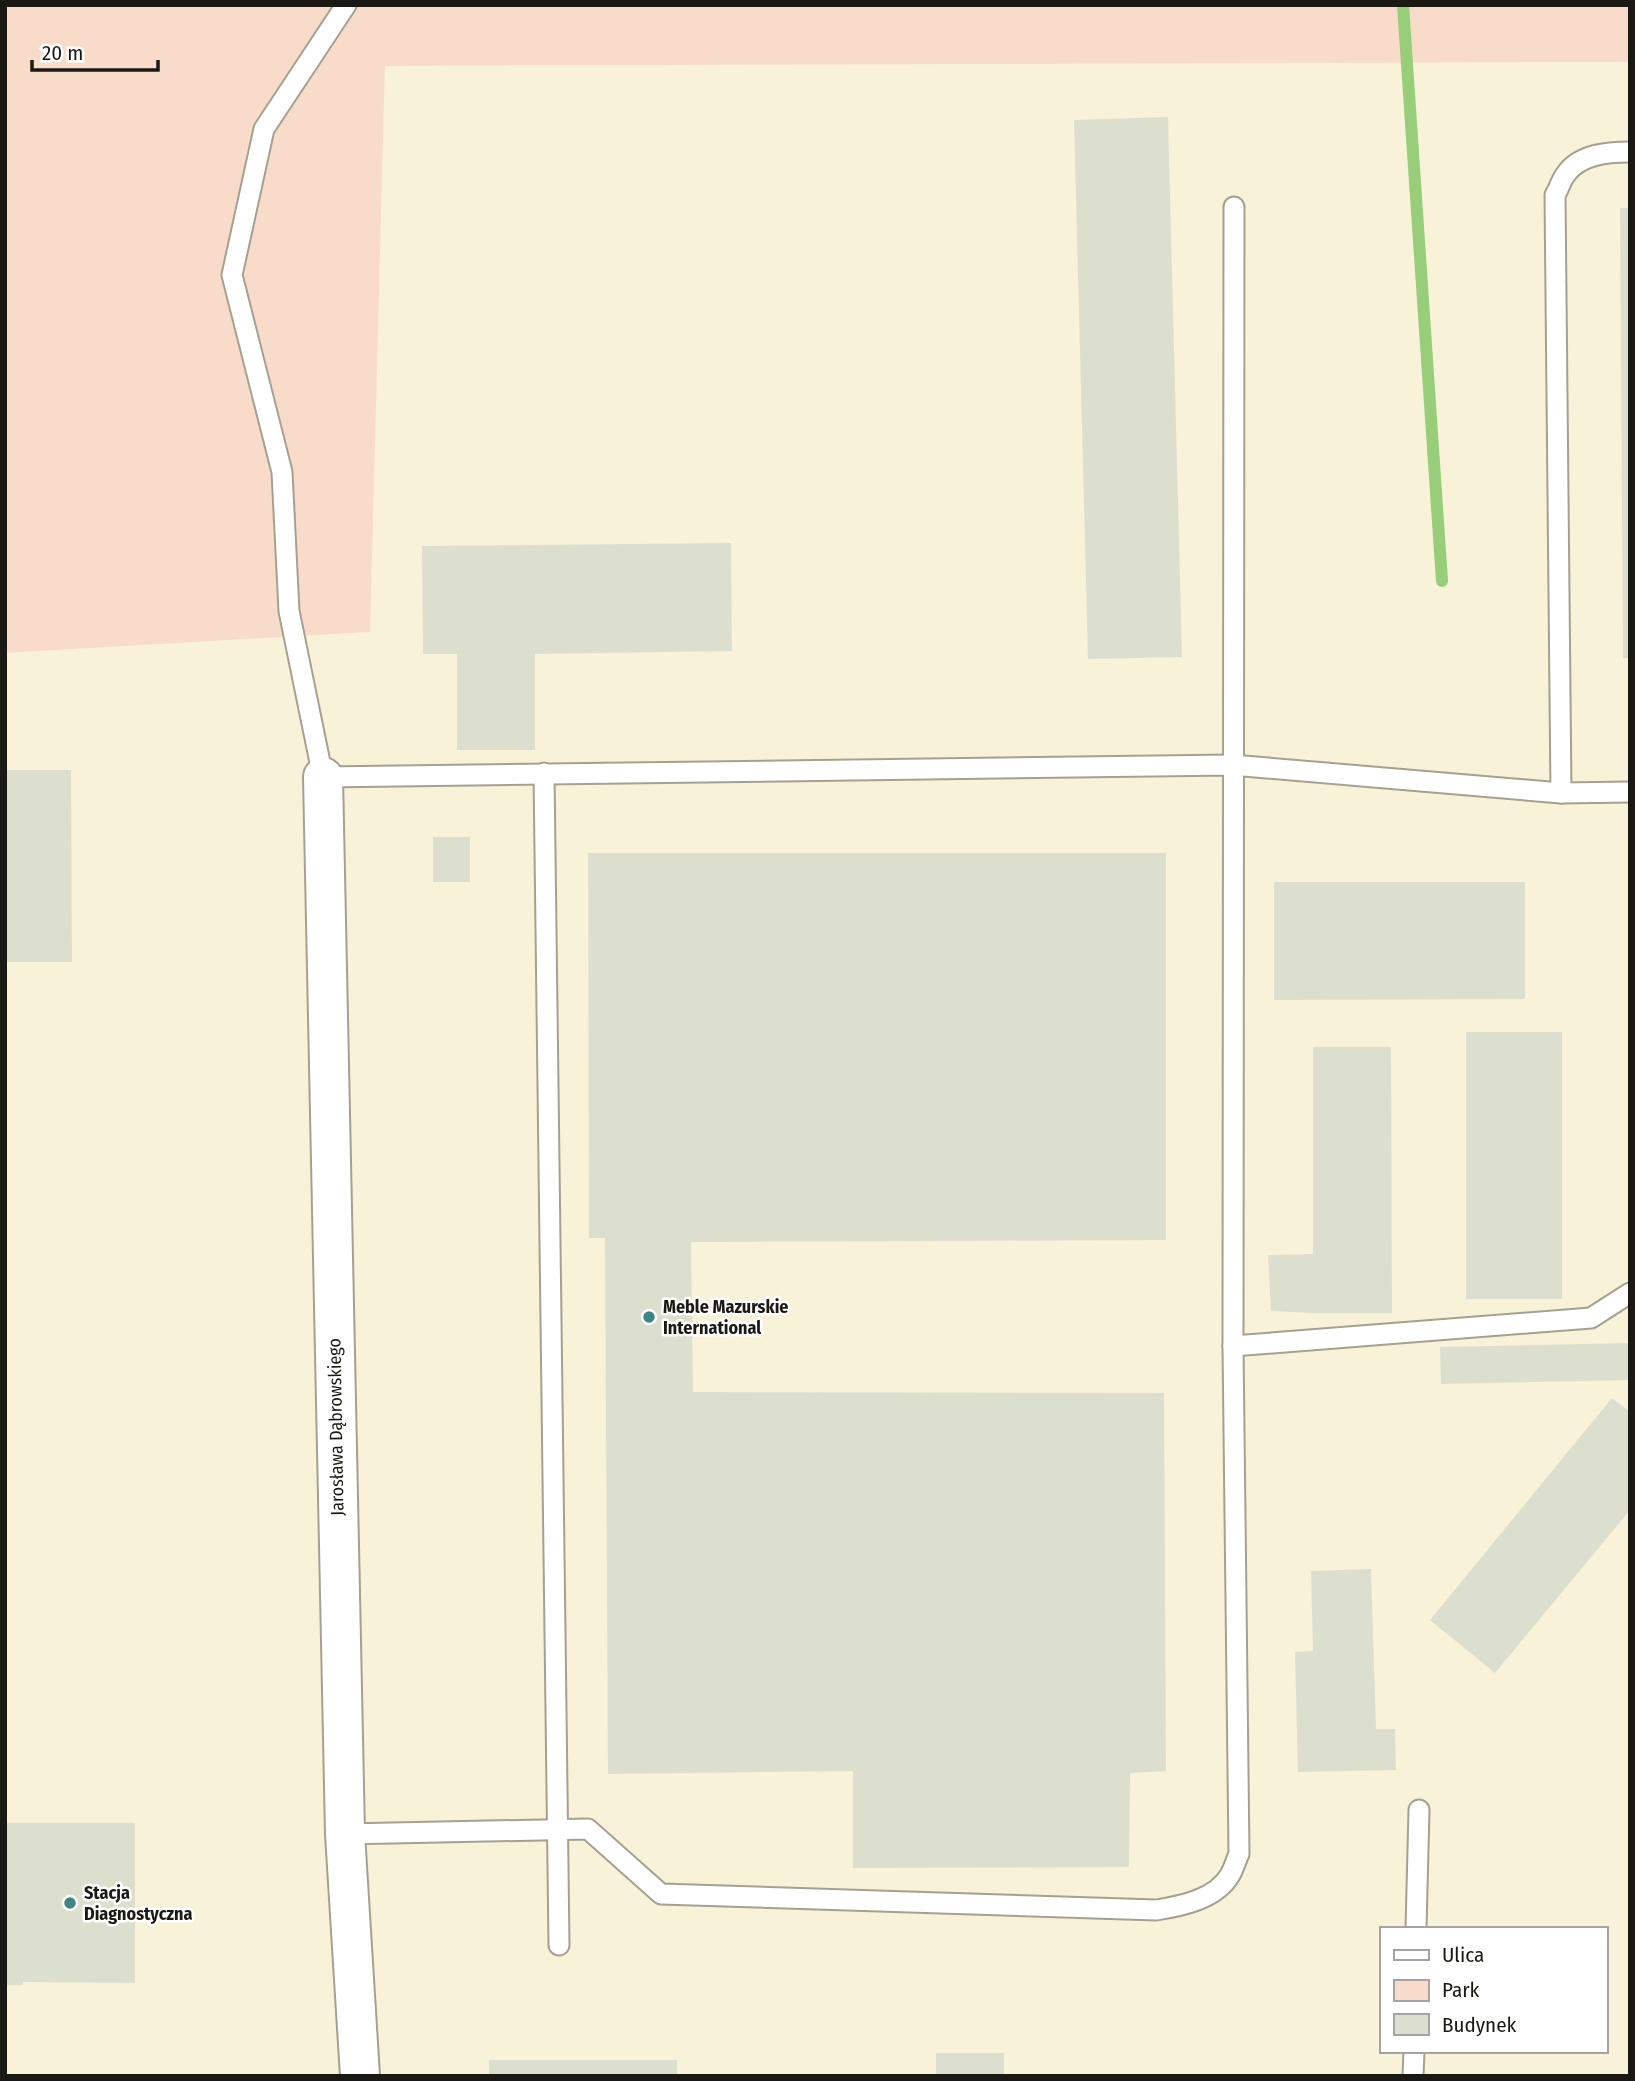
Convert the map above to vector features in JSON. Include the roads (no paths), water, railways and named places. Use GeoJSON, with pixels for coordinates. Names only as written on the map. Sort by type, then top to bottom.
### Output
{"type":"FeatureCollection","features":[{"type":"Feature","properties":{"kind":"street","name":"Jarosława Dąbrowskiego"},"geometry":{"type":"LineString","coordinates":[[323,777],[345,1834],[360,2076]]}},
{"type":"Feature","properties":{"kind":"lane"},"geometry":{"type":"LineString","coordinates":[[346,5],[264,129],[232,275],[282,472],[289,611],[323,777],[1232,765],[1561,793],[1630,792]]}},
{"type":"Feature","properties":{"kind":"lane"},"geometry":{"type":"LineString","coordinates":[[1561,793],[1555,195],[1566,173],[1584,160],[1606,152],[1630,152]]}},
{"type":"Feature","properties":{"kind":"lane"},"geometry":{"type":"LineString","coordinates":[[345,1834],[588,1829],[661,1894],[1156,1910],[1182,1906],[1212,1893],[1230,1876],[1239,1854],[1233,1346],[1234,208]]}},
{"type":"Feature","properties":{"kind":"lane"},"geometry":{"type":"LineString","coordinates":[[544,773],[559,1945]]}},
{"type":"Feature","properties":{"kind":"lane"},"geometry":{"type":"LineString","coordinates":[[1233,1346],[1591,1318],[1630,1293]]}},
{"type":"Feature","properties":{"kind":"lane"},"geometry":{"type":"LineString","coordinates":[[1416,1927],[1419,1810]]}},
{"type":"Feature","properties":{"kind":"lane"},"geometry":{"type":"LineString","coordinates":[[1413,2076],[1414,2053]]}},
{"type":"Feature","properties":{"kind":"waterway"},"geometry":{"type":"LineString","coordinates":[[1403,5],[1442,581]]}},
{"type":"Feature","properties":{"kind":"place","name":"Meble Mazurskie International"},"geometry":{"type":"Point","coordinates":[649,1317]}},
{"type":"Feature","properties":{"kind":"place","name":"Stacja Diagnostyczna"},"geometry":{"type":"Point","coordinates":[70,1903]}}]}
